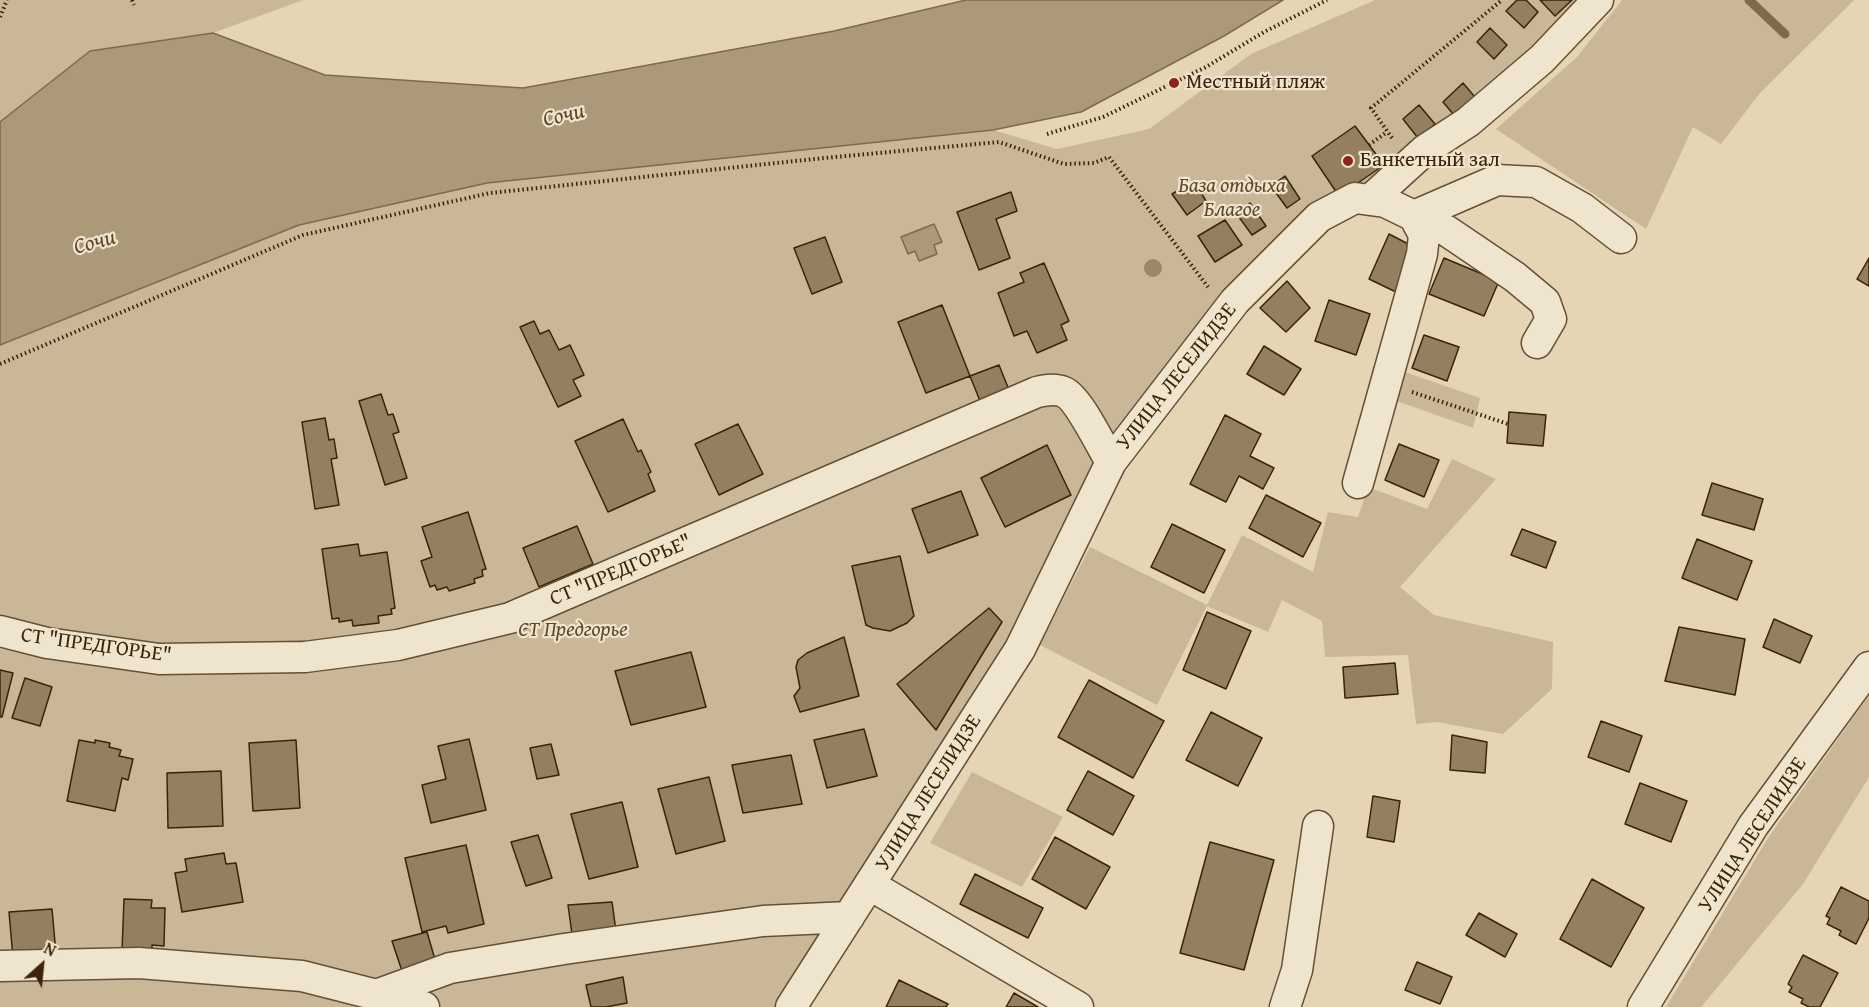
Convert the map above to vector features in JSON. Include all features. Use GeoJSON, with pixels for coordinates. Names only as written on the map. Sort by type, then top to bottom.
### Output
{"type":"FeatureCollection","features":[{"type":"Feature","properties":{"kind":"street"},"geometry":{"type":"LineString","coordinates":[[1370,200],[1425,150],[1468,122],[1542,59],[1598,0]]}},
{"type":"Feature","properties":{"kind":"street"},"geometry":{"type":"LineString","coordinates":[[1358,483],[1422,254],[1424,235],[1414,216],[1497,180],[1536,182],[1582,208],[1621,238]]}},
{"type":"Feature","properties":{"kind":"street","name":"УЛИЦА ЛЕСЕЛИДЗЕ"},"geometry":{"type":"LineString","coordinates":[[791,1007],[1020,649],[1111,462],[1227,311],[1319,217],[1355,198],[1385,202],[1447,231],[1515,277],[1545,302],[1551,319],[1537,343]]}},
{"type":"Feature","properties":{"kind":"street","name":"СТ \"ПРЕДГОРЬЕ\""},"geometry":{"type":"LineString","coordinates":[[0,631],[47,644],[159,659],[305,657],[398,645],[510,618],[1037,392],[1050,389],[1064,392],[1074,399],[1111,462]]}},
{"type":"Feature","properties":{"kind":"street","name":"УЛИЦА ЛЕСЕЛИДЗЕ"},"geometry":{"type":"LineString","coordinates":[[1643,1007],[1753,826],[1869,667]]}},
{"type":"Feature","properties":{"kind":"street"},"geometry":{"type":"LineString","coordinates":[[1285,1007],[1297,970],[1318,826]]}},
{"type":"Feature","properties":{"kind":"street","name":"УЛИЦА ЛЕСЕЛИДЗЕ"},"geometry":{"type":"LineString","coordinates":[[870,885],[1078,1007]]}},
{"type":"Feature","properties":{"kind":"street"},"geometry":{"type":"LineString","coordinates":[[376,995],[450,968],[564,948],[762,921],[849,917]]}},
{"type":"Feature","properties":{"kind":"street"},"geometry":{"type":"LineString","coordinates":[[0,966],[150,964],[302,976],[424,1007]]}},
{"type":"Feature","properties":{"kind":"path"},"geometry":{"type":"LineString","coordinates":[[0,17],[7,0]]}},
{"type":"Feature","properties":{"kind":"path"},"geometry":{"type":"LineString","coordinates":[[132,0],[134,5]]}},
{"type":"Feature","properties":{"kind":"path"},"geometry":{"type":"LineString","coordinates":[[1047,134],[1114,112],[1206,67],[1264,32],[1327,0]]}},
{"type":"Feature","properties":{"kind":"path"},"geometry":{"type":"LineString","coordinates":[[1411,163],[1371,108],[1502,0]]}},
{"type":"Feature","properties":{"kind":"path"},"geometry":{"type":"LineString","coordinates":[[1369,145],[1388,132]]}},
{"type":"Feature","properties":{"kind":"path"},"geometry":{"type":"LineString","coordinates":[[0,364],[303,235],[490,193],[999,142],[1064,164],[1094,163],[1110,157],[1227,311]]}},
{"type":"Feature","properties":{"kind":"path"},"geometry":{"type":"LineString","coordinates":[[1405,389],[1508,424]]}},
{"type":"Feature","properties":{"kind":"green space"},"geometry":{"type":"Polygon","coordinates":[[[0,0],[303,0],[213,33],[90,51],[0,122],[0,0]]]}},
{"type":"Feature","properties":{"kind":"green space","name":"СТ Предгорье"},"geometry":{"type":"Polygon","coordinates":[[[1375,0],[1591,0],[1575,18],[1222,298],[1014,639],[778,1007],[0,1007],[0,345],[299,225],[487,183],[993,130],[1057,149],[1149,129],[1251,54],[1375,0]]]}},
{"type":"Feature","properties":{"kind":"green space"},"geometry":{"type":"Polygon","coordinates":[[[1622,0],[1854,0],[1760,93],[1721,144],[1693,127],[1646,229],[1496,129],[1577,57],[1622,0]]]}},
{"type":"Feature","properties":{"kind":"green space"},"geometry":{"type":"Polygon","coordinates":[[[1399,370],[1480,398],[1473,428],[1391,399],[1399,370]]]}},
{"type":"Feature","properties":{"kind":"green space"},"geometry":{"type":"Polygon","coordinates":[[[1452,459],[1496,479],[1400,587],[1434,615],[1553,642],[1552,689],[1503,734],[1437,722],[1416,724],[1408,655],[1325,657],[1322,621],[1282,600],[1268,632],[1207,606],[1157,705],[1040,645],[1090,547],[1207,605],[1242,535],[1313,572],[1328,512],[1358,517],[1368,487],[1427,509],[1452,459]]]}},
{"type":"Feature","properties":{"kind":"green space"},"geometry":{"type":"Polygon","coordinates":[[[1869,695],[1869,777],[1803,884],[1701,1007],[1666,1007],[1768,838],[1869,695]]]}},
{"type":"Feature","properties":{"kind":"green space"},"geometry":{"type":"Polygon","coordinates":[[[972,772],[1063,817],[1022,887],[930,843],[972,772]]]}},
{"type":"Feature","properties":{"kind":"water","name":"Сочи"},"geometry":{"type":"Polygon","coordinates":[[[966,0],[1283,0],[1224,36],[1081,112],[993,130],[487,183],[299,225],[0,345],[0,122],[90,51],[213,33],[325,75],[523,88],[834,31],[966,0]]]}},
{"type":"Feature","properties":{"kind":"water"},"geometry":{"type":"Polygon","coordinates":[[[934,224],[942,242],[934,245],[937,254],[919,261],[915,251],[908,254],[901,237],[934,224]]]}},
{"type":"Feature","properties":{"kind":"building"},"geometry":{"type":"Polygon","coordinates":[[[1517,0],[1526,0],[1538,12],[1524,28],[1506,11],[1517,0]]]}},
{"type":"Feature","properties":{"kind":"building"},"geometry":{"type":"Polygon","coordinates":[[[1540,0],[1572,0],[1555,16],[1540,0]]]}},
{"type":"Feature","properties":{"kind":"building"},"geometry":{"type":"Polygon","coordinates":[[[1490,28],[1507,45],[1494,59],[1477,42],[1490,28]]]}},
{"type":"Feature","properties":{"kind":"building"},"geometry":{"type":"Polygon","coordinates":[[[1463,83],[1480,103],[1459,121],[1443,102],[1463,83]]]}},
{"type":"Feature","properties":{"kind":"building"},"geometry":{"type":"Polygon","coordinates":[[[1419,105],[1435,124],[1418,138],[1403,119],[1419,105]]]}},
{"type":"Feature","properties":{"kind":"building","name":"Банкетный зал"},"geometry":{"type":"Polygon","coordinates":[[[1355,126],[1384,165],[1339,196],[1312,156],[1355,126]]]}},
{"type":"Feature","properties":{"kind":"building"},"geometry":{"type":"Polygon","coordinates":[[[1285,176],[1300,199],[1287,208],[1271,186],[1285,176]]]}},
{"type":"Feature","properties":{"kind":"building"},"geometry":{"type":"Polygon","coordinates":[[[1194,181],[1206,201],[1187,215],[1172,194],[1194,181]]]}},
{"type":"Feature","properties":{"kind":"building"},"geometry":{"type":"Polygon","coordinates":[[[1011,192],[1017,211],[996,219],[1010,258],[979,270],[957,212],[1011,192]]]}},
{"type":"Feature","properties":{"kind":"building"},"geometry":{"type":"Polygon","coordinates":[[[1250,203],[1266,226],[1252,235],[1236,213],[1250,203]]]}},
{"type":"Feature","properties":{"kind":"building"},"geometry":{"type":"Polygon","coordinates":[[[1225,220],[1242,245],[1215,262],[1198,236],[1225,220]]]}},
{"type":"Feature","properties":{"kind":"building"},"geometry":{"type":"Polygon","coordinates":[[[1389,234],[1416,248],[1398,293],[1369,279],[1389,234]]]}},
{"type":"Feature","properties":{"kind":"building"},"geometry":{"type":"Polygon","coordinates":[[[825,237],[842,282],[812,294],[794,248],[825,237]]]}},
{"type":"Feature","properties":{"kind":"building"},"geometry":{"type":"Polygon","coordinates":[[[1444,258],[1499,281],[1484,316],[1429,294],[1444,258]]]}},
{"type":"Feature","properties":{"kind":"building"},"geometry":{"type":"Polygon","coordinates":[[[1869,258],[1869,286],[1857,279],[1869,258]]]}},
{"type":"Feature","properties":{"kind":"building"},"geometry":{"type":"Polygon","coordinates":[[[1044,263],[1069,321],[1061,325],[1067,340],[1037,353],[1027,331],[1014,336],[998,293],[1024,282],[1020,273],[1044,263]]]}},
{"type":"Feature","properties":{"kind":"building"},"geometry":{"type":"Polygon","coordinates":[[[1287,281],[1310,308],[1286,332],[1260,308],[1287,281]]]}},
{"type":"Feature","properties":{"kind":"building"},"geometry":{"type":"Polygon","coordinates":[[[1329,300],[1370,314],[1356,355],[1315,341],[1329,300]]]}},
{"type":"Feature","properties":{"kind":"building"},"geometry":{"type":"Polygon","coordinates":[[[942,305],[970,376],[926,393],[898,322],[942,305]]]}},
{"type":"Feature","properties":{"kind":"building"},"geometry":{"type":"Polygon","coordinates":[[[534,321],[540,334],[549,330],[559,350],[570,345],[584,375],[573,380],[581,396],[558,407],[520,327],[534,321]]]}},
{"type":"Feature","properties":{"kind":"building"},"geometry":{"type":"Polygon","coordinates":[[[1424,335],[1459,347],[1447,381],[1412,368],[1424,335]]]}},
{"type":"Feature","properties":{"kind":"building"},"geometry":{"type":"Polygon","coordinates":[[[1264,346],[1301,369],[1284,395],[1247,374],[1264,346]]]}},
{"type":"Feature","properties":{"kind":"building"},"geometry":{"type":"Polygon","coordinates":[[[999,365],[1011,395],[982,406],[970,376],[999,365]]]}},
{"type":"Feature","properties":{"kind":"building"},"geometry":{"type":"Polygon","coordinates":[[[381,394],[388,415],[393,414],[399,432],[393,434],[407,478],[385,485],[359,401],[381,394]]]}},
{"type":"Feature","properties":{"kind":"building"},"geometry":{"type":"Polygon","coordinates":[[[1509,412],[1546,415],[1543,446],[1507,443],[1509,412]]]}},
{"type":"Feature","properties":{"kind":"building"},"geometry":{"type":"Polygon","coordinates":[[[1225,415],[1261,434],[1250,456],[1274,468],[1263,489],[1239,476],[1226,502],[1190,484],[1225,415]]]}},
{"type":"Feature","properties":{"kind":"building"},"geometry":{"type":"Polygon","coordinates":[[[325,418],[329,440],[334,439],[337,458],[331,459],[339,505],[315,509],[302,422],[325,418]]]}},
{"type":"Feature","properties":{"kind":"building"},"geometry":{"type":"Polygon","coordinates":[[[623,419],[638,452],[641,450],[651,472],[648,474],[655,491],[608,512],[575,441],[623,419]]]}},
{"type":"Feature","properties":{"kind":"building"},"geometry":{"type":"Polygon","coordinates":[[[738,424],[763,474],[719,495],[695,444],[738,424]]]}},
{"type":"Feature","properties":{"kind":"building"},"geometry":{"type":"Polygon","coordinates":[[[1399,444],[1439,460],[1424,497],[1385,480],[1399,444]]]}},
{"type":"Feature","properties":{"kind":"building"},"geometry":{"type":"Polygon","coordinates":[[[1047,445],[1071,495],[1005,527],[981,478],[1047,445]]]}},
{"type":"Feature","properties":{"kind":"building"},"geometry":{"type":"Polygon","coordinates":[[[1712,483],[1763,499],[1754,530],[1702,515],[1712,483]]]}},
{"type":"Feature","properties":{"kind":"building"},"geometry":{"type":"Polygon","coordinates":[[[961,491],[978,535],[928,553],[912,509],[961,491]]]}},
{"type":"Feature","properties":{"kind":"building"},"geometry":{"type":"Polygon","coordinates":[[[1266,495],[1321,523],[1303,557],[1249,528],[1266,495]]]}},
{"type":"Feature","properties":{"kind":"building"},"geometry":{"type":"Polygon","coordinates":[[[468,512],[486,569],[482,570],[483,576],[474,579],[475,583],[449,591],[447,587],[437,590],[435,585],[430,587],[421,561],[432,557],[422,527],[468,512]]]}},
{"type":"Feature","properties":{"kind":"building"},"geometry":{"type":"Polygon","coordinates":[[[1172,524],[1225,550],[1204,593],[1151,567],[1172,524]]]}},
{"type":"Feature","properties":{"kind":"building"},"geometry":{"type":"Polygon","coordinates":[[[577,526],[593,564],[539,587],[523,548],[577,526]]]}},
{"type":"Feature","properties":{"kind":"building"},"geometry":{"type":"Polygon","coordinates":[[[1522,529],[1556,542],[1546,568],[1511,555],[1522,529]]]}},
{"type":"Feature","properties":{"kind":"building"},"geometry":{"type":"Polygon","coordinates":[[[1697,539],[1752,561],[1737,600],[1682,578],[1697,539]]]}},
{"type":"Feature","properties":{"kind":"building"},"geometry":{"type":"Polygon","coordinates":[[[358,544],[360,556],[387,552],[395,608],[391,609],[392,614],[378,616],[379,623],[353,626],[352,620],[339,622],[339,618],[332,619],[322,549],[358,544]]]}},
{"type":"Feature","properties":{"kind":"building"},"geometry":{"type":"Polygon","coordinates":[[[900,556],[914,616],[907,623],[890,631],[866,625],[852,566],[900,556]]]}},
{"type":"Feature","properties":{"kind":"building"},"geometry":{"type":"Polygon","coordinates":[[[989,608],[1002,622],[936,730],[897,684],[989,608]]]}},
{"type":"Feature","properties":{"kind":"building"},"geometry":{"type":"Polygon","coordinates":[[[1207,612],[1251,631],[1226,689],[1183,670],[1207,612]]]}},
{"type":"Feature","properties":{"kind":"building"},"geometry":{"type":"Polygon","coordinates":[[[1774,619],[1812,636],[1800,663],[1763,647],[1774,619]]]}},
{"type":"Feature","properties":{"kind":"building"},"geometry":{"type":"Polygon","coordinates":[[[1679,627],[1745,639],[1735,695],[1665,681],[1679,627]]]}},
{"type":"Feature","properties":{"kind":"building"},"geometry":{"type":"Polygon","coordinates":[[[844,637],[859,696],[800,712],[794,696],[800,688],[796,667],[798,660],[807,653],[844,637]]]}},
{"type":"Feature","properties":{"kind":"building"},"geometry":{"type":"Polygon","coordinates":[[[691,652],[706,707],[631,725],[615,671],[691,652]]]}},
{"type":"Feature","properties":{"kind":"building"},"geometry":{"type":"Polygon","coordinates":[[[1395,663],[1398,694],[1345,698],[1343,667],[1395,663]]]}},
{"type":"Feature","properties":{"kind":"building"},"geometry":{"type":"Polygon","coordinates":[[[0,670],[13,673],[2,717],[0,717],[0,670]]]}},
{"type":"Feature","properties":{"kind":"building"},"geometry":{"type":"Polygon","coordinates":[[[25,678],[52,687],[40,726],[12,718],[25,678]]]}},
{"type":"Feature","properties":{"kind":"building"},"geometry":{"type":"Polygon","coordinates":[[[1089,680],[1164,721],[1133,778],[1058,737],[1089,680]]]}},
{"type":"Feature","properties":{"kind":"building"},"geometry":{"type":"Polygon","coordinates":[[[1211,712],[1262,738],[1238,786],[1186,760],[1211,712]]]}},
{"type":"Feature","properties":{"kind":"building"},"geometry":{"type":"Polygon","coordinates":[[[1601,721],[1642,736],[1629,772],[1588,757],[1601,721]]]}},
{"type":"Feature","properties":{"kind":"building"},"geometry":{"type":"Polygon","coordinates":[[[864,729],[877,776],[827,788],[814,740],[864,729]]]}},
{"type":"Feature","properties":{"kind":"building"},"geometry":{"type":"Polygon","coordinates":[[[1452,735],[1487,742],[1485,773],[1450,770],[1452,735]]]}},
{"type":"Feature","properties":{"kind":"building"},"geometry":{"type":"Polygon","coordinates":[[[469,739],[486,810],[431,823],[422,785],[446,779],[438,746],[469,739]]]}},
{"type":"Feature","properties":{"kind":"building"},"geometry":{"type":"Polygon","coordinates":[[[79,740],[110,743],[109,747],[121,750],[119,756],[133,759],[128,780],[122,778],[115,811],[67,801],[79,740]]]}},
{"type":"Feature","properties":{"kind":"building"},"geometry":{"type":"Polygon","coordinates":[[[296,740],[300,808],[253,811],[249,743],[296,740]]]}},
{"type":"Feature","properties":{"kind":"building"},"geometry":{"type":"Polygon","coordinates":[[[551,744],[559,775],[537,779],[530,748],[551,744]]]}},
{"type":"Feature","properties":{"kind":"building"},"geometry":{"type":"Polygon","coordinates":[[[791,755],[802,804],[743,813],[732,765],[791,755]]]}},
{"type":"Feature","properties":{"kind":"building"},"geometry":{"type":"Polygon","coordinates":[[[221,771],[223,826],[168,828],[167,773],[221,771]]]}},
{"type":"Feature","properties":{"kind":"building"},"geometry":{"type":"Polygon","coordinates":[[[1088,771],[1134,796],[1113,835],[1067,810],[1088,771]]]}},
{"type":"Feature","properties":{"kind":"building"},"geometry":{"type":"Polygon","coordinates":[[[709,777],[725,841],[676,854],[658,789],[709,777]]]}},
{"type":"Feature","properties":{"kind":"building"},"geometry":{"type":"Polygon","coordinates":[[[1640,783],[1687,801],[1671,842],[1625,824],[1640,783]]]}},
{"type":"Feature","properties":{"kind":"building"},"geometry":{"type":"Polygon","coordinates":[[[1373,796],[1400,801],[1394,842],[1367,837],[1373,796]]]}},
{"type":"Feature","properties":{"kind":"building"},"geometry":{"type":"Polygon","coordinates":[[[622,802],[638,867],[589,879],[571,814],[622,802]]]}},
{"type":"Feature","properties":{"kind":"building"},"geometry":{"type":"Polygon","coordinates":[[[538,835],[552,878],[526,886],[511,842],[538,835]]]}},
{"type":"Feature","properties":{"kind":"building"},"geometry":{"type":"Polygon","coordinates":[[[1055,837],[1110,867],[1086,909],[1032,879],[1055,837]]]}},
{"type":"Feature","properties":{"kind":"building"},"geometry":{"type":"Polygon","coordinates":[[[1210,842],[1274,860],[1244,970],[1180,953],[1210,842]]]}},
{"type":"Feature","properties":{"kind":"building"},"geometry":{"type":"Polygon","coordinates":[[[466,845],[484,924],[448,933],[446,926],[422,932],[405,858],[466,845]]]}},
{"type":"Feature","properties":{"kind":"building"},"geometry":{"type":"Polygon","coordinates":[[[224,853],[226,864],[236,863],[243,902],[182,912],[175,873],[187,871],[185,859],[224,853]]]}},
{"type":"Feature","properties":{"kind":"building"},"geometry":{"type":"Polygon","coordinates":[[[975,874],[1043,908],[1028,938],[960,904],[975,874]]]}},
{"type":"Feature","properties":{"kind":"building"},"geometry":{"type":"Polygon","coordinates":[[[1592,879],[1644,908],[1611,967],[1560,939],[1592,879]]]}},
{"type":"Feature","properties":{"kind":"building"},"geometry":{"type":"Polygon","coordinates":[[[1841,887],[1869,901],[1869,918],[1856,944],[1839,935],[1841,931],[1827,924],[1830,918],[1826,916],[1841,887]]]}},
{"type":"Feature","properties":{"kind":"building"},"geometry":{"type":"Polygon","coordinates":[[[124,899],[152,900],[151,908],[165,908],[164,946],[152,945],[152,952],[122,951],[124,899]]]}},
{"type":"Feature","properties":{"kind":"building"},"geometry":{"type":"Polygon","coordinates":[[[612,902],[616,931],[572,934],[568,905],[612,902]]]}},
{"type":"Feature","properties":{"kind":"building"},"geometry":{"type":"Polygon","coordinates":[[[52,909],[56,954],[13,958],[9,912],[52,909]]]}},
{"type":"Feature","properties":{"kind":"building"},"geometry":{"type":"Polygon","coordinates":[[[1479,913],[1517,934],[1505,957],[1466,935],[1479,913]]]}},
{"type":"Feature","properties":{"kind":"building"},"geometry":{"type":"Polygon","coordinates":[[[427,932],[436,963],[402,971],[392,941],[427,932]]]}},
{"type":"Feature","properties":{"kind":"building"},"geometry":{"type":"Polygon","coordinates":[[[1803,955],[1838,973],[1820,1007],[1809,1007],[1801,1003],[1803,999],[1789,992],[1792,987],[1788,984],[1803,955]]]}},
{"type":"Feature","properties":{"kind":"building"},"geometry":{"type":"Polygon","coordinates":[[[1417,962],[1452,977],[1440,1004],[1405,990],[1417,962]]]}},
{"type":"Feature","properties":{"kind":"building"},"geometry":{"type":"Polygon","coordinates":[[[623,977],[627,1003],[591,1007],[586,985],[623,977]]]}},
{"type":"Feature","properties":{"kind":"building"},"geometry":{"type":"Polygon","coordinates":[[[899,980],[948,1004],[946,1007],[886,1007],[899,980]]]}},
{"type":"Feature","properties":{"kind":"building"},"geometry":{"type":"Polygon","coordinates":[[[1014,993],[1038,1007],[1006,1007],[1014,993]]]}},
{"type":"Feature","properties":{"kind":"waterway"},"geometry":{"type":"LineString","coordinates":[[1749,0],[1785,34]]}},
{"type":"Feature","properties":{"kind":"place","name":"Местный пляж"},"geometry":{"type":"Point","coordinates":[1174,83]}},
{"type":"Feature","properties":{"kind":"place","name":"Банкетный зал"},"geometry":{"type":"Point","coordinates":[1348,161]}},
{"type":"Feature","properties":{"kind":"park label","name":"База отдыха Благое"},"geometry":{"type":"Point","coordinates":[1232,199]}}]}
